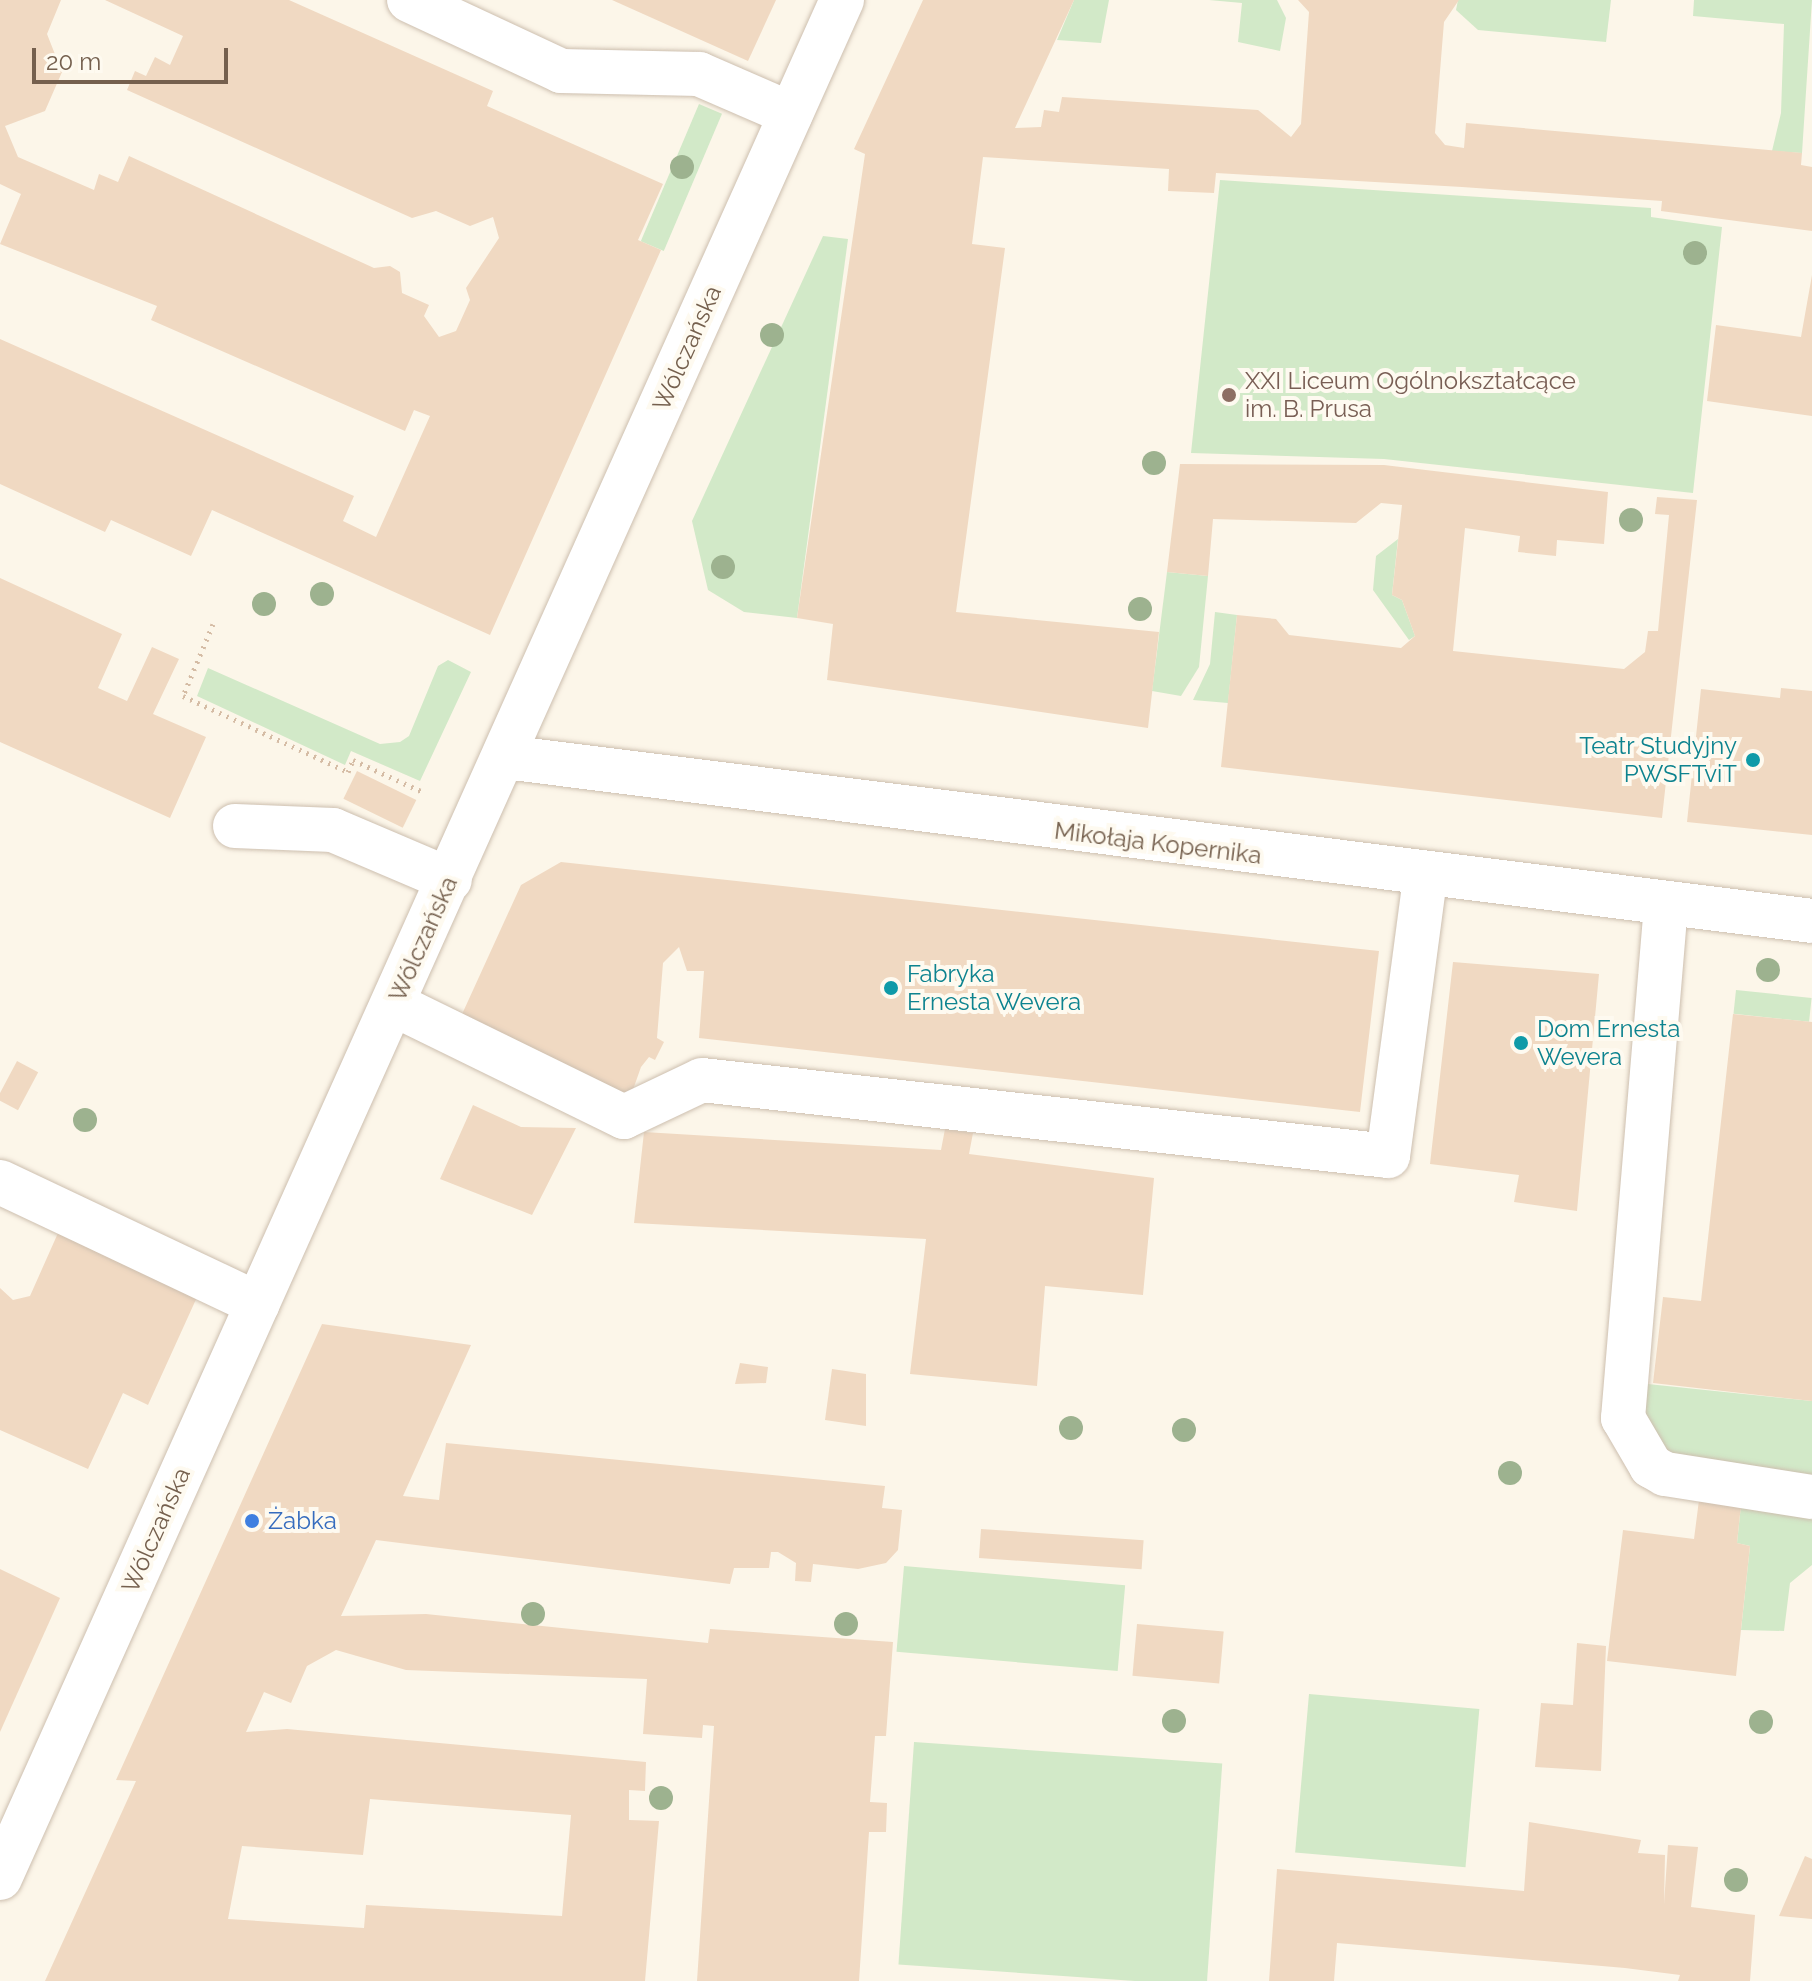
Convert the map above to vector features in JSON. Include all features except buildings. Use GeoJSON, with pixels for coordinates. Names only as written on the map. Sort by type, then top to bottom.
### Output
{"type":"FeatureCollection","features":[{"type":"Feature","properties":{"kind":"street"},"geometry":{"type":"LineString","coordinates":[[409,0],[561,71],[699,74],[791,114]]}},
{"type":"Feature","properties":{"kind":"street","name":"Wólczańska"},"geometry":{"type":"LineString","coordinates":[[0,1878],[842,0]]}},
{"type":"Feature","properties":{"kind":"street","name":"Mikołaja Kopernika"},"geometry":{"type":"LineString","coordinates":[[505,757],[1425,877],[1812,921]]}},
{"type":"Feature","properties":{"kind":"street"},"geometry":{"type":"LineString","coordinates":[[235,826],[333,830],[450,880]]}},
{"type":"Feature","properties":{"kind":"street"},"geometry":{"type":"LineString","coordinates":[[393,1004],[624,1117],[702,1080],[1388,1156],[1425,877]]}},
{"type":"Feature","properties":{"kind":"street"},"geometry":{"type":"LineString","coordinates":[[1666,905],[1623,1418],[1651,1466],[1665,1474],[1812,1497]]}},
{"type":"Feature","properties":{"kind":"street"},"geometry":{"type":"LineString","coordinates":[[0,1182],[258,1304]]}},
{"type":"Feature","properties":{"kind":"path"},"geometry":{"type":"LineString","coordinates":[[213,624],[183,696],[348,772],[353,760],[433,797]]}},
{"type":"Feature","properties":{"kind":"green space"},"geometry":{"type":"Polygon","coordinates":[[[1074,0],[1109,0],[1101,43],[1057,40],[1074,0]]]}},
{"type":"Feature","properties":{"kind":"green space"},"geometry":{"type":"Polygon","coordinates":[[[1209,0],[1277,0],[1286,18],[1280,51],[1238,42],[1242,3],[1209,0]]]}},
{"type":"Feature","properties":{"kind":"green space"},"geometry":{"type":"Polygon","coordinates":[[[1458,0],[1611,0],[1606,42],[1478,30],[1456,10],[1458,0]]]}},
{"type":"Feature","properties":{"kind":"green space"},"geometry":{"type":"Polygon","coordinates":[[[1694,0],[1812,0],[1802,153],[1772,151],[1781,113],[1784,24],[1693,16],[1694,0]]]}},
{"type":"Feature","properties":{"kind":"green space"},"geometry":{"type":"Polygon","coordinates":[[[699,104],[722,114],[664,251],[641,241],[699,104]]]}},
{"type":"Feature","properties":{"kind":"green space"},"geometry":{"type":"Polygon","coordinates":[[[1220,180],[1651,208],[1651,217],[1722,227],[1693,493],[1384,459],[1191,453],[1220,180]]]}},
{"type":"Feature","properties":{"kind":"green space"},"geometry":{"type":"Polygon","coordinates":[[[823,236],[848,239],[797,618],[744,612],[708,590],[692,521],[823,236]]]}},
{"type":"Feature","properties":{"kind":"green space"},"geometry":{"type":"Polygon","coordinates":[[[1398,539],[1392,595],[1402,600],[1415,636],[1409,640],[1373,590],[1376,556],[1398,539]]]}},
{"type":"Feature","properties":{"kind":"green space"},"geometry":{"type":"Polygon","coordinates":[[[1167,572],[1208,576],[1199,667],[1181,696],[1152,691],[1167,572]]]}},
{"type":"Feature","properties":{"kind":"green space"},"geometry":{"type":"Polygon","coordinates":[[[1215,612],[1237,615],[1228,703],[1193,700],[1210,664],[1215,612]]]}},
{"type":"Feature","properties":{"kind":"green space"},"geometry":{"type":"Polygon","coordinates":[[[448,660],[471,672],[420,781],[351,751],[345,765],[197,696],[208,668],[380,744],[400,742],[409,736],[438,666],[448,660]]]}},
{"type":"Feature","properties":{"kind":"green space"},"geometry":{"type":"Polygon","coordinates":[[[1736,990],[1812,998],[1809,1022],[1733,1014],[1736,990]]]}},
{"type":"Feature","properties":{"kind":"green space"},"geometry":{"type":"Polygon","coordinates":[[[1638,1383],[1812,1401],[1812,1483],[1689,1467],[1647,1435],[1638,1383]]]}},
{"type":"Feature","properties":{"kind":"green space"},"geometry":{"type":"Polygon","coordinates":[[[1741,1505],[1812,1517],[1812,1565],[1790,1583],[1784,1631],[1741,1630],[1750,1546],[1737,1543],[1741,1505]]]}},
{"type":"Feature","properties":{"kind":"green space"},"geometry":{"type":"Polygon","coordinates":[[[904,1566],[1125,1585],[1118,1671],[897,1652],[904,1566]]]}},
{"type":"Feature","properties":{"kind":"green space"},"geometry":{"type":"Polygon","coordinates":[[[1309,1694],[1479,1709],[1465,1867],[1295,1852],[1309,1694]]]}},
{"type":"Feature","properties":{"kind":"green space"},"geometry":{"type":"Polygon","coordinates":[[[914,1742],[1222,1764],[1207,1981],[1135,1981],[898,1964],[914,1742]]]}},
{"type":"Feature","properties":{"kind":"place","name":"XXI Liceum Ogólnokształcące im. B. Prusa"},"geometry":{"type":"Point","coordinates":[1229,395]}},
{"type":"Feature","properties":{"kind":"place","name":"Teatr Studyjny PWSFTviT"},"geometry":{"type":"Point","coordinates":[1753,760]}},
{"type":"Feature","properties":{"kind":"place","name":"Fabryka Ernesta Wevera"},"geometry":{"type":"Point","coordinates":[891,988]}},
{"type":"Feature","properties":{"kind":"place","name":"Dom Ernesta Wevera"},"geometry":{"type":"Point","coordinates":[1521,1043]}},
{"type":"Feature","properties":{"kind":"place","name":"Żabka"},"geometry":{"type":"Point","coordinates":[252,1521]}}]}
